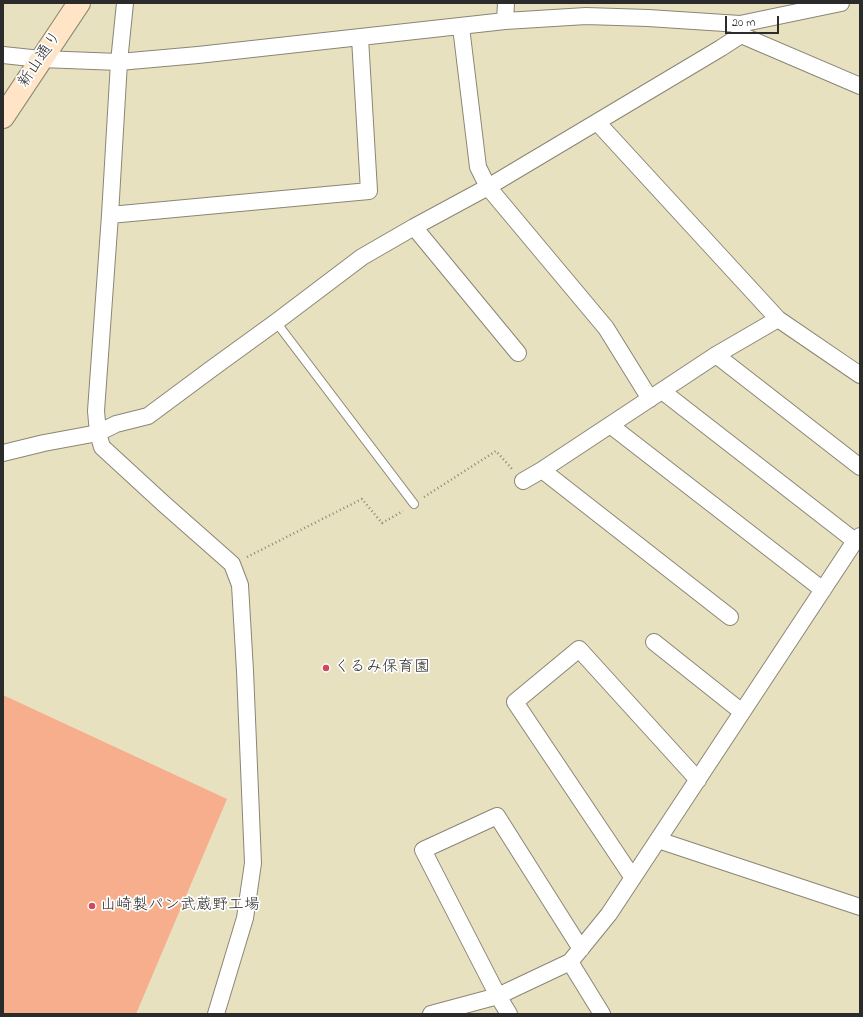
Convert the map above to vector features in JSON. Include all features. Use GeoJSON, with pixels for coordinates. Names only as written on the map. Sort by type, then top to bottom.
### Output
{"type":"FeatureCollection","features":[{"type":"Feature","properties":{"kind":"street","name":"新山通り"},"geometry":{"type":"LineString","coordinates":[[3,117],[79,3]]}},
{"type":"Feature","properties":{"kind":"street"},"geometry":{"type":"LineString","coordinates":[[125,3],[119,62],[96,411],[98,433],[102,447],[232,564],[240,585],[253,863],[246,918],[216,1014]]}},
{"type":"Feature","properties":{"kind":"street"},"geometry":{"type":"LineString","coordinates":[[505,21],[506,3]]}},
{"type":"Feature","properties":{"kind":"street"},"geometry":{"type":"LineString","coordinates":[[3,453],[44,443],[98,433],[116,424],[148,416],[362,257],[488,187],[721,48],[741,30],[841,3]]}},
{"type":"Feature","properties":{"kind":"street"},"geometry":{"type":"LineString","coordinates":[[3,56],[119,62],[360,38],[505,21],[586,16],[648,18],[741,30],[860,86]]}},
{"type":"Feature","properties":{"kind":"street"},"geometry":{"type":"LineString","coordinates":[[431,1014],[498,996],[570,962],[609,914],[858,538],[656,395],[606,328],[488,187],[478,167],[461,27]]}},
{"type":"Feature","properties":{"kind":"street"},"geometry":{"type":"LineString","coordinates":[[110,215],[369,191],[360,38]]}},
{"type":"Feature","properties":{"kind":"street"},"geometry":{"type":"LineString","coordinates":[[597,122],[778,319],[860,375]]}},
{"type":"Feature","properties":{"kind":"street"},"geometry":{"type":"LineString","coordinates":[[414,227],[518,353]]}},
{"type":"Feature","properties":{"kind":"street"},"geometry":{"type":"LineString","coordinates":[[523,481],[716,355],[778,319]]}},
{"type":"Feature","properties":{"kind":"street"},"geometry":{"type":"LineString","coordinates":[[716,355],[860,467]]}},
{"type":"Feature","properties":{"kind":"street"},"geometry":{"type":"LineString","coordinates":[[610,425],[823,590]]}},
{"type":"Feature","properties":{"kind":"street"},"geometry":{"type":"LineString","coordinates":[[542,470],[730,617]]}},
{"type":"Feature","properties":{"kind":"street"},"geometry":{"type":"LineString","coordinates":[[654,642],[742,712]]}},
{"type":"Feature","properties":{"kind":"street"},"geometry":{"type":"LineString","coordinates":[[633,878],[515,702],[579,649],[698,780]]}},
{"type":"Feature","properties":{"kind":"street"},"geometry":{"type":"LineString","coordinates":[[509,1014],[498,996],[423,850],[497,816],[581,949]]}},
{"type":"Feature","properties":{"kind":"street"},"geometry":{"type":"LineString","coordinates":[[658,840],[860,907]]}},
{"type":"Feature","properties":{"kind":"street"},"geometry":{"type":"LineString","coordinates":[[570,962],[602,1014]]}},
{"type":"Feature","properties":{"kind":"lane"},"geometry":{"type":"LineString","coordinates":[[276,322],[414,504]]}},
{"type":"Feature","properties":{"kind":"path"},"geometry":{"type":"LineString","coordinates":[[232,564],[362,499],[382,523],[496,451],[523,481]]}},
{"type":"Feature","properties":{"kind":"building","name":"山崎製パン武蔵野工場"},"geometry":{"type":"Polygon","coordinates":[[[3,695],[227,799],[136,1014],[3,1014],[3,695]]]}},
{"type":"Feature","properties":{"kind":"place","name":"くるみ保育園"},"geometry":{"type":"Point","coordinates":[326,668]}},
{"type":"Feature","properties":{"kind":"place","name":"山崎製パン武蔵野工場"},"geometry":{"type":"Point","coordinates":[92,906]}}]}
